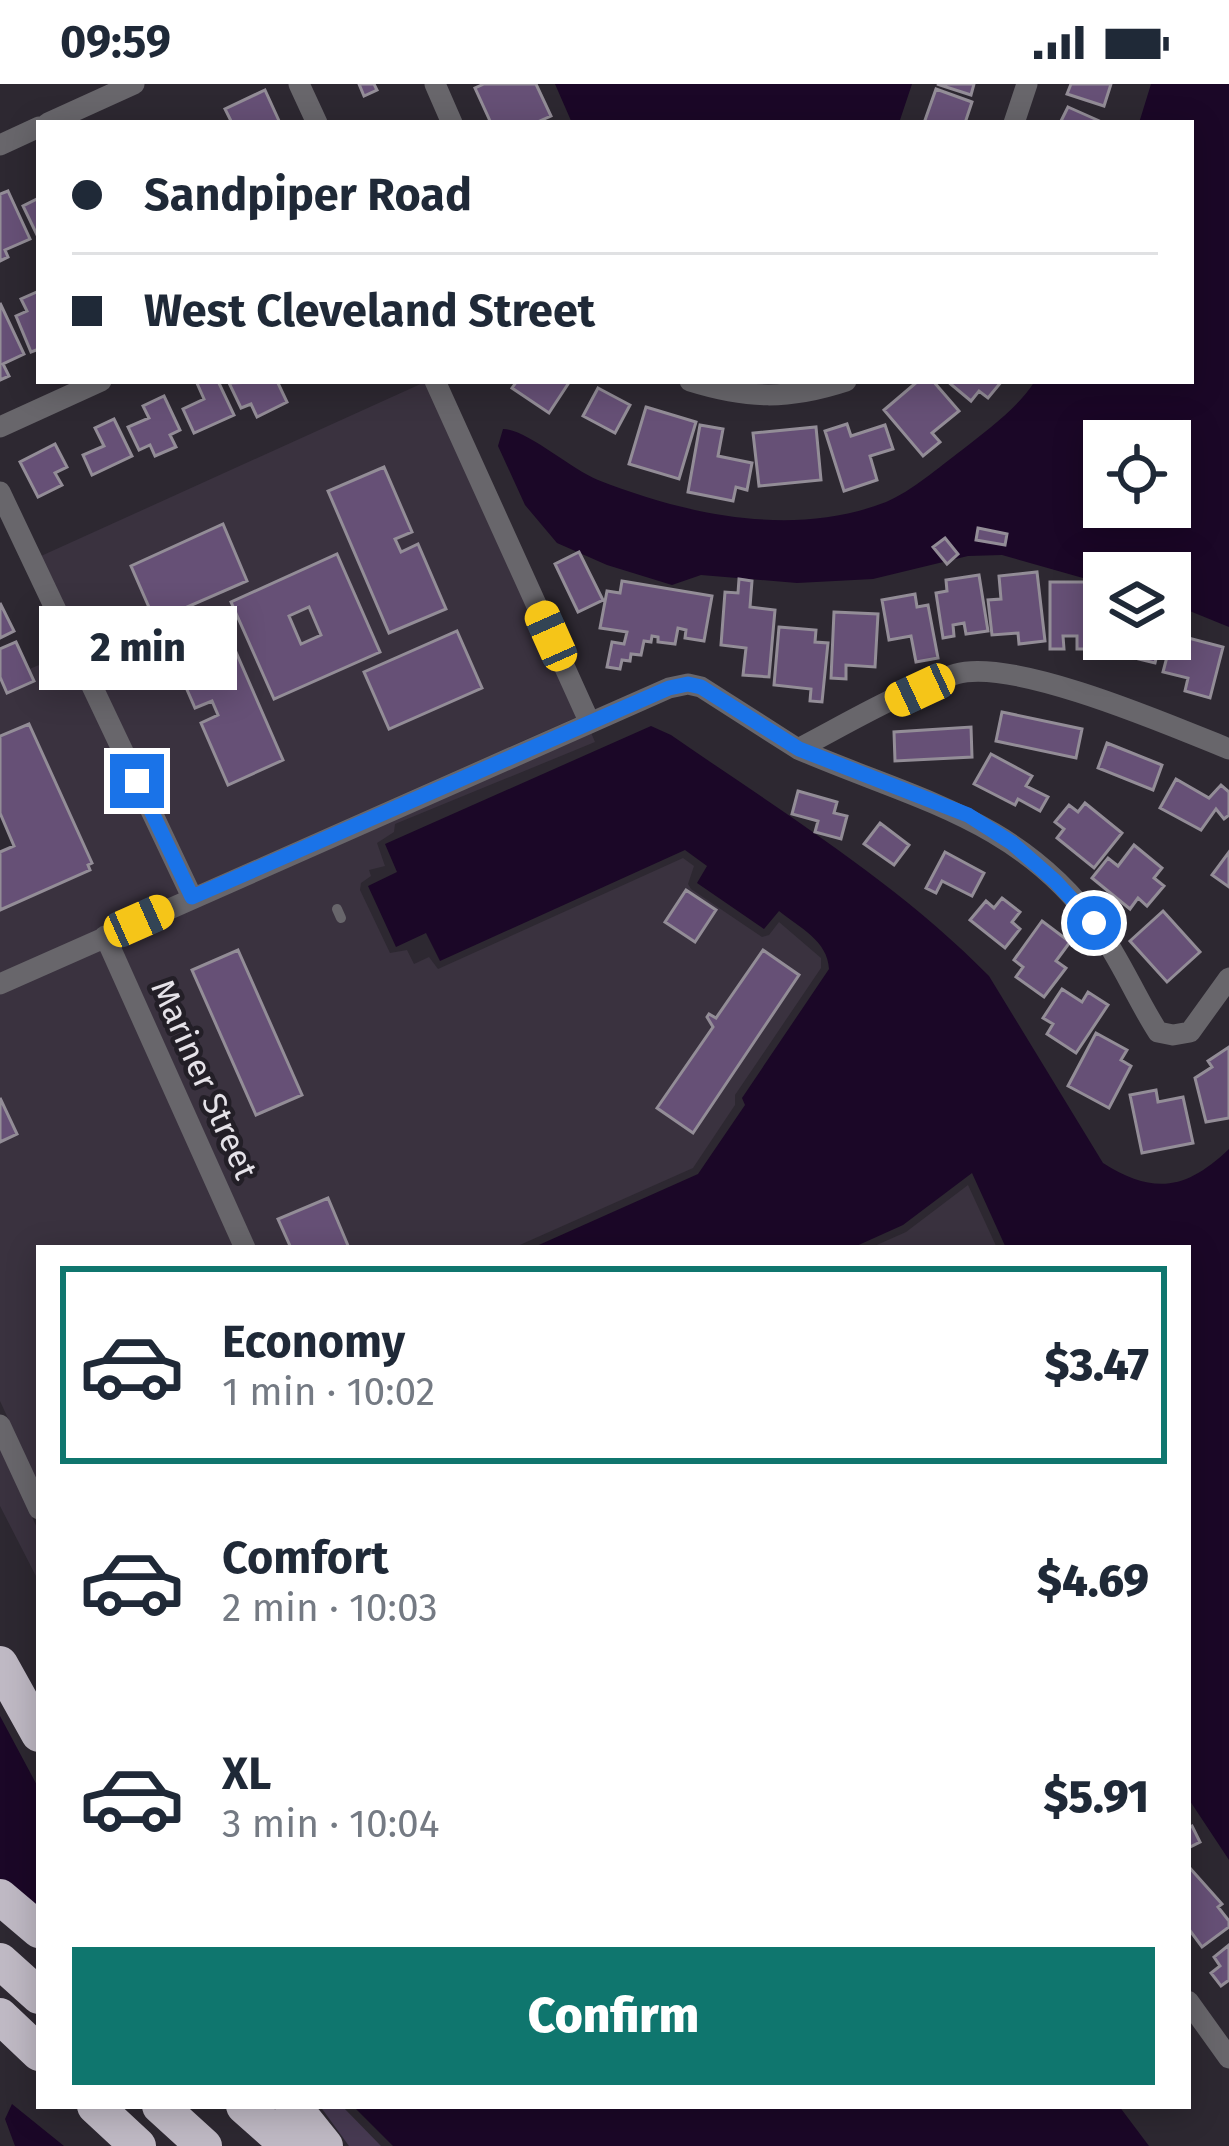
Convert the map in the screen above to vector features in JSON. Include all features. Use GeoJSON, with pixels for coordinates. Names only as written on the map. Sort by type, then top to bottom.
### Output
{"type":"FeatureCollection","features":[{"type":"Feature","properties":{"kind":"highway"},"geometry":{"type":"LineString","coordinates":[[0,1664],[36,1729]]}},
{"type":"Feature","properties":{"kind":"highway"},"geometry":{"type":"LineString","coordinates":[[0,1897],[36,1927]]}},
{"type":"Feature","properties":{"kind":"highway"},"geometry":{"type":"LineString","coordinates":[[0,1960],[36,1993]]}},
{"type":"Feature","properties":{"kind":"highway"},"geometry":{"type":"LineString","coordinates":[[0,2015],[36,2050]]}},
{"type":"Feature","properties":{"kind":"highway"},"geometry":{"type":"LineString","coordinates":[[98,2109],[138,2146]]}},
{"type":"Feature","properties":{"kind":"highway"},"geometry":{"type":"LineString","coordinates":[[163,2109],[204,2146]]}},
{"type":"Feature","properties":{"kind":"highway"},"geometry":{"type":"LineString","coordinates":[[247,2109],[289,2146]]}},
{"type":"Feature","properties":{"kind":"highway"},"geometry":{"type":"LineString","coordinates":[[295,2109],[325,2146]]}},
{"type":"Feature","properties":{"kind":"street"},"geometry":{"type":"LineString","coordinates":[[55,120],[134,84]]}},
{"type":"Feature","properties":{"kind":"street"},"geometry":{"type":"LineString","coordinates":[[299,84],[316,120]]}},
{"type":"Feature","properties":{"kind":"street"},"geometry":{"type":"LineString","coordinates":[[434,84],[451,120]]}},
{"type":"Feature","properties":{"kind":"street"},"geometry":{"type":"LineString","coordinates":[[1015,120],[1027,84]]}},
{"type":"Feature","properties":{"kind":"street"},"geometry":{"type":"LineString","coordinates":[[0,145],[36,128]]}},
{"type":"Feature","properties":{"kind":"street"},"geometry":{"type":"LineString","coordinates":[[0,427],[94,384]]}},
{"type":"Feature","properties":{"kind":"street"},"geometry":{"type":"LineString","coordinates":[[436,384],[590,721]]}},
{"type":"Feature","properties":{"kind":"street"},"geometry":{"type":"LineString","coordinates":[[703,384],[766,398],[836,384]]}},
{"type":"Feature","properties":{"kind":"street"},"geometry":{"type":"LineString","coordinates":[[0,492],[192,897]]}},
{"type":"Feature","properties":{"kind":"street"},"geometry":{"type":"LineString","coordinates":[[799,749],[939,682],[982,670],[1040,682],[1229,749]]}},
{"type":"Feature","properties":{"kind":"street"},"geometry":{"type":"LineString","coordinates":[[0,984],[590,721],[688,684],[701,687],[799,749],[968,815],[1012,843],[1094,923],[1158,1032],[1190,1031],[1229,978]]}},
{"type":"Feature","properties":{"kind":"street","name":"Mariner Street"},"geometry":{"type":"LineString","coordinates":[[105,936],[244,1245]]}},
{"type":"Feature","properties":{"kind":"street"},"geometry":{"type":"LineString","coordinates":[[0,1425],[36,1503]]}},
{"type":"Feature","properties":{"kind":"street"},"geometry":{"type":"LineString","coordinates":[[1191,2005],[1229,2057]]}},
{"type":"Feature","properties":{"kind":"shaded area"},"geometry":{"type":"Polygon","coordinates":[[[555,84],[912,84],[900,120],[571,120],[555,84]]]}},
{"type":"Feature","properties":{"kind":"shaded area"},"geometry":{"type":"Polygon","coordinates":[[[1151,84],[1229,84],[1229,627],[1191,612],[1191,552],[1083,552],[1083,578],[1002,555],[968,556],[873,579],[797,583],[701,575],[672,585],[557,543],[525,505],[498,446],[503,429],[513,431],[598,480],[704,512],[741,518],[815,519],[851,513],[906,492],[1002,418],[1033,384],[1194,384],[1194,120],[1140,120],[1151,84]]]}},
{"type":"Feature","properties":{"kind":"shaded area"},"geometry":{"type":"Polygon","coordinates":[[[426,384],[577,717],[198,885],[41,556],[426,384]]]}},
{"type":"Feature","properties":{"kind":"shaded area"},"geometry":{"type":"Polygon","coordinates":[[[66,654],[180,893],[0,974],[0,860],[17,852],[0,793],[0,681],[66,654]]]}},
{"type":"Feature","properties":{"kind":"shaded area"},"geometry":{"type":"Polygon","coordinates":[[[651,726],[671,735],[876,878],[989,976],[1103,1163],[1138,1180],[1169,1183],[1198,1173],[1229,1149],[1229,1860],[1191,1803],[1191,1245],[1005,1245],[972,1173],[903,1225],[859,1245],[539,1245],[698,1174],[745,1105],[742,1098],[829,969],[824,950],[779,911],[764,929],[697,883],[707,866],[685,850],[440,961],[426,933],[396,947],[368,886],[397,872],[385,844],[651,726]]]}},
{"type":"Feature","properties":{"kind":"shaded area"},"geometry":{"type":"Polygon","coordinates":[[[590,730],[595,742],[395,824],[394,832],[377,843],[385,866],[369,870],[371,876],[360,890],[390,953],[407,950],[414,964],[429,957],[438,969],[683,858],[694,866],[688,884],[691,889],[762,937],[779,922],[821,958],[821,968],[735,1095],[735,1105],[693,1168],[520,1245],[255,1245],[118,940],[590,730]]]}},
{"type":"Feature","properties":{"kind":"shaded area"},"geometry":{"type":"Polygon","coordinates":[[[100,948],[234,1245],[36,1245],[36,1479],[0,1401],[0,993],[100,948]]]}},
{"type":"Feature","properties":{"kind":"shaded area"},"geometry":{"type":"Polygon","coordinates":[[[968,1185],[996,1245],[877,1245],[906,1232],[968,1185]]]}},
{"type":"Feature","properties":{"kind":"shaded area"},"geometry":{"type":"Polygon","coordinates":[[[0,1448],[36,1526],[36,1576],[0,1506],[0,1448]]]}},
{"type":"Feature","properties":{"kind":"shaded area"},"geometry":{"type":"Polygon","coordinates":[[[0,1716],[36,1783],[36,1909],[0,1882],[0,1716]]]}},
{"type":"Feature","properties":{"kind":"shaded area"},"geometry":{"type":"Polygon","coordinates":[[[12,2104],[64,2146],[15,2146],[5,2119],[12,2104]]]}},
{"type":"Feature","properties":{"kind":"shaded area"},"geometry":{"type":"Polygon","coordinates":[[[322,2109],[345,2109],[381,2146],[349,2146],[322,2109]]]}},
{"type":"Feature","properties":{"kind":"shaded area"},"geometry":{"type":"Polygon","coordinates":[[[356,2109],[1121,2109],[1149,2146],[393,2146],[356,2109]]]}},
{"type":"Feature","properties":{"kind":"building"},"geometry":{"type":"Polygon","coordinates":[[[359,84],[374,84],[377,90],[364,96],[359,84]]]}},
{"type":"Feature","properties":{"kind":"building"},"geometry":{"type":"Polygon","coordinates":[[[536,84],[551,116],[490,120],[475,88],[536,84]]]}},
{"type":"Feature","properties":{"kind":"building"},"geometry":{"type":"Polygon","coordinates":[[[937,84],[974,84],[971,95],[937,84]]]}},
{"type":"Feature","properties":{"kind":"building"},"geometry":{"type":"Polygon","coordinates":[[[1071,84],[1111,84],[1104,106],[1067,94],[1071,84]]]}},
{"type":"Feature","properties":{"kind":"building"},"geometry":{"type":"Polygon","coordinates":[[[936,89],[972,102],[966,120],[925,120],[936,89]]]}},
{"type":"Feature","properties":{"kind":"building"},"geometry":{"type":"Polygon","coordinates":[[[265,90],[279,120],[230,120],[225,109],[265,90]]]}},
{"type":"Feature","properties":{"kind":"building"},"geometry":{"type":"Polygon","coordinates":[[[1068,107],[1097,120],[1062,120],[1068,107]]]}},
{"type":"Feature","properties":{"kind":"building"},"geometry":{"type":"Polygon","coordinates":[[[8,191],[30,239],[5,250],[8,257],[0,261],[0,194],[8,191]]]}},
{"type":"Feature","properties":{"kind":"building"},"geometry":{"type":"Polygon","coordinates":[[[36,200],[36,233],[23,206],[36,200]]]}},
{"type":"Feature","properties":{"kind":"building"},"geometry":{"type":"Polygon","coordinates":[[[36,292],[36,350],[31,352],[16,316],[27,311],[21,299],[36,292]]]}},
{"type":"Feature","properties":{"kind":"building"},"geometry":{"type":"Polygon","coordinates":[[[0,303],[24,354],[3,364],[9,376],[0,380],[0,303]]]}},
{"type":"Feature","properties":{"kind":"building"},"geometry":{"type":"Polygon","coordinates":[[[197,384],[219,384],[234,415],[194,433],[183,409],[204,399],[197,384]]]}},
{"type":"Feature","properties":{"kind":"building"},"geometry":{"type":"Polygon","coordinates":[[[229,384],[278,384],[287,402],[257,417],[251,404],[241,408],[229,384]]]}},
{"type":"Feature","properties":{"kind":"building"},"geometry":{"type":"Polygon","coordinates":[[[515,384],[568,384],[549,413],[512,388],[515,384]]]}},
{"type":"Feature","properties":{"kind":"building"},"geometry":{"type":"Polygon","coordinates":[[[914,384],[936,384],[959,411],[932,433],[940,442],[923,456],[884,410],[914,384]]]}},
{"type":"Feature","properties":{"kind":"building"},"geometry":{"type":"Polygon","coordinates":[[[951,384],[1000,384],[988,398],[979,391],[971,401],[951,384]]]}},
{"type":"Feature","properties":{"kind":"building"},"geometry":{"type":"Polygon","coordinates":[[[598,388],[630,405],[615,433],[583,416],[598,388]]]}},
{"type":"Feature","properties":{"kind":"building"},"geometry":{"type":"Polygon","coordinates":[[[164,396],[180,430],[170,435],[176,447],[155,456],[150,445],[139,450],[128,427],[149,418],[143,406],[164,396]]]}},
{"type":"Feature","properties":{"kind":"building"},"geometry":{"type":"Polygon","coordinates":[[[646,407],[696,422],[679,479],[629,464],[646,407]]]}},
{"type":"Feature","properties":{"kind":"building"},"geometry":{"type":"Polygon","coordinates":[[[114,419],[132,456],[92,475],[83,455],[104,446],[95,428],[114,419]]]}},
{"type":"Feature","properties":{"kind":"building"},"geometry":{"type":"Polygon","coordinates":[[[847,424],[851,436],[885,425],[893,449],[870,456],[877,480],[844,491],[825,431],[847,424]]]}},
{"type":"Feature","properties":{"kind":"building"},"geometry":{"type":"Polygon","coordinates":[[[700,425],[723,429],[718,456],[752,463],[747,490],[736,487],[733,501],[688,492],[700,425]]]}},
{"type":"Feature","properties":{"kind":"building"},"geometry":{"type":"Polygon","coordinates":[[[816,427],[821,480],[759,486],[753,433],[816,427]]]}},
{"type":"Feature","properties":{"kind":"building"},"geometry":{"type":"Polygon","coordinates":[[[55,444],[67,467],[55,473],[62,485],[38,497],[20,462],[55,444]]]}},
{"type":"Feature","properties":{"kind":"building"},"geometry":{"type":"Polygon","coordinates":[[[384,467],[412,532],[395,539],[401,552],[418,544],[446,609],[389,633],[328,491],[384,467]]]}},
{"type":"Feature","properties":{"kind":"building"},"geometry":{"type":"Polygon","coordinates":[[[223,524],[247,581],[187,607],[198,631],[222,620],[283,760],[228,785],[201,723],[218,715],[212,701],[195,708],[168,646],[186,637],[176,613],[155,621],[131,566],[223,524]]]}},
{"type":"Feature","properties":{"kind":"building"},"geometry":{"type":"Polygon","coordinates":[[[978,528],[1007,534],[1005,545],[976,540],[978,528]]]}},
{"type":"Feature","properties":{"kind":"building"},"geometry":{"type":"Polygon","coordinates":[[[945,538],[958,554],[947,564],[933,547],[945,538]]]}},
{"type":"Feature","properties":{"kind":"building"},"geometry":{"type":"Polygon","coordinates":[[[579,552],[603,600],[578,612],[555,564],[579,552]]]}},
{"type":"Feature","properties":{"kind":"building"},"geometry":{"type":"Polygon","coordinates":[[[337,554],[380,652],[274,699],[231,602],[337,554]],[[309,607],[289,616],[301,644],[321,635],[309,607]]]}},
{"type":"Feature","properties":{"kind":"building"},"geometry":{"type":"Polygon","coordinates":[[[1037,572],[1045,641],[1019,644],[1018,633],[992,635],[988,600],[1001,599],[999,576],[1037,572]]]}},
{"type":"Feature","properties":{"kind":"building"},"geometry":{"type":"Polygon","coordinates":[[[979,575],[988,631],[966,634],[964,623],[953,625],[954,636],[943,638],[936,593],[947,591],[946,580],[979,575]]]}},
{"type":"Feature","properties":{"kind":"building"},"geometry":{"type":"Polygon","coordinates":[[[739,579],[752,581],[750,607],[775,610],[769,677],[743,675],[746,648],[721,645],[725,592],[738,593],[739,579]]]}},
{"type":"Feature","properties":{"kind":"building"},"geometry":{"type":"Polygon","coordinates":[[[622,581],[712,596],[704,641],[685,638],[686,630],[678,628],[675,644],[658,642],[652,636],[651,642],[644,641],[641,655],[622,660],[620,669],[607,667],[612,642],[624,644],[627,632],[600,628],[607,591],[620,593],[622,581]]]}},
{"type":"Feature","properties":{"kind":"building"},"geometry":{"type":"Polygon","coordinates":[[[1050,582],[1083,582],[1083,649],[1077,649],[1077,636],[1063,636],[1064,649],[1050,649],[1050,582]]]}},
{"type":"Feature","properties":{"kind":"building"},"geometry":{"type":"Polygon","coordinates":[[[915,594],[917,607],[928,605],[938,658],[916,662],[911,636],[889,640],[882,600],[915,594]]]}},
{"type":"Feature","properties":{"kind":"building"},"geometry":{"type":"Polygon","coordinates":[[[0,603],[14,631],[0,638],[0,603]]]}},
{"type":"Feature","properties":{"kind":"building"},"geometry":{"type":"Polygon","coordinates":[[[834,612],[878,614],[875,667],[846,665],[846,679],[831,678],[834,612]]]}},
{"type":"Feature","properties":{"kind":"building"},"geometry":{"type":"Polygon","coordinates":[[[779,627],[816,630],[815,642],[828,643],[822,702],[810,701],[811,689],[774,685],[779,627]]]}},
{"type":"Feature","properties":{"kind":"building"},"geometry":{"type":"Polygon","coordinates":[[[457,631],[482,688],[389,729],[364,672],[457,631]]]}},
{"type":"Feature","properties":{"kind":"building"},"geometry":{"type":"Polygon","coordinates":[[[1191,639],[1223,647],[1210,698],[1185,691],[1188,678],[1163,672],[1166,660],[1191,660],[1191,639]]]}},
{"type":"Feature","properties":{"kind":"building"},"geometry":{"type":"Polygon","coordinates":[[[16,642],[34,681],[7,693],[0,677],[0,649],[16,642]]]}},
{"type":"Feature","properties":{"kind":"building"},"geometry":{"type":"Polygon","coordinates":[[[1002,712],[1082,729],[1076,758],[996,741],[1002,712]]]}},
{"type":"Feature","properties":{"kind":"building"},"geometry":{"type":"Polygon","coordinates":[[[29,724],[92,863],[90,870],[0,910],[0,852],[14,846],[0,813],[0,736],[29,724]]]}},
{"type":"Feature","properties":{"kind":"building"},"geometry":{"type":"Polygon","coordinates":[[[971,727],[972,757],[895,761],[894,732],[971,727]]]}},
{"type":"Feature","properties":{"kind":"building"},"geometry":{"type":"Polygon","coordinates":[[[1107,743],[1162,765],[1153,790],[1098,768],[1107,743]]]}},
{"type":"Feature","properties":{"kind":"building"},"geometry":{"type":"Polygon","coordinates":[[[991,754],[1032,776],[1026,786],[1048,797],[1040,811],[1018,799],[1015,805],[974,784],[991,754]]]}},
{"type":"Feature","properties":{"kind":"building"},"geometry":{"type":"Polygon","coordinates":[[[1176,779],[1209,798],[1221,785],[1229,792],[1229,815],[1224,819],[1216,809],[1201,830],[1160,808],[1176,779]]]}},
{"type":"Feature","properties":{"kind":"building"},"geometry":{"type":"Polygon","coordinates":[[[798,791],[837,802],[834,813],[847,816],[841,839],[815,832],[818,821],[792,814],[798,791]]]}},
{"type":"Feature","properties":{"kind":"building"},"geometry":{"type":"Polygon","coordinates":[[[1085,803],[1122,833],[1094,868],[1057,838],[1064,829],[1055,822],[1069,805],[1078,812],[1085,803]]]}},
{"type":"Feature","properties":{"kind":"building"},"geometry":{"type":"Polygon","coordinates":[[[880,823],[909,845],[894,865],[864,844],[880,823]]]}},
{"type":"Feature","properties":{"kind":"building"},"geometry":{"type":"Polygon","coordinates":[[[1134,845],[1162,868],[1154,878],[1164,886],[1147,906],[1138,898],[1130,909],[1092,878],[1108,858],[1118,866],[1134,845]]]}},
{"type":"Feature","properties":{"kind":"building"},"geometry":{"type":"Polygon","coordinates":[[[945,852],[984,873],[972,896],[942,881],[936,893],[926,888],[945,852]]]}},
{"type":"Feature","properties":{"kind":"building"},"geometry":{"type":"Polygon","coordinates":[[[1229,852],[1229,887],[1212,875],[1229,852]]]}},
{"type":"Feature","properties":{"kind":"building"},"geometry":{"type":"Polygon","coordinates":[[[686,890],[716,910],[695,942],[665,922],[686,890]]]}},
{"type":"Feature","properties":{"kind":"building"},"geometry":{"type":"Polygon","coordinates":[[[1002,898],[1020,912],[1012,922],[1020,929],[1005,948],[970,920],[986,901],[994,908],[1002,898]]]}},
{"type":"Feature","properties":{"kind":"building"},"geometry":{"type":"Polygon","coordinates":[[[1163,911],[1200,952],[1167,982],[1130,941],[1163,911]]]}},
{"type":"Feature","properties":{"kind":"building"},"geometry":{"type":"Polygon","coordinates":[[[1042,921],[1070,942],[1056,961],[1066,968],[1044,997],[1016,977],[1023,967],[1014,960],[1042,921]]]}},
{"type":"Feature","properties":{"kind":"building"},"geometry":{"type":"Polygon","coordinates":[[[238,950],[302,1095],[256,1115],[192,970],[238,950]]]}},
{"type":"Feature","properties":{"kind":"building"},"geometry":{"type":"Polygon","coordinates":[[[763,950],[799,975],[693,1133],[657,1108],[713,1027],[709,1014],[716,1018],[763,950]]]}},
{"type":"Feature","properties":{"kind":"building"},"geometry":{"type":"Polygon","coordinates":[[[1062,989],[1082,1002],[1088,992],[1108,1005],[1076,1053],[1047,1034],[1053,1024],[1043,1018],[1062,989]]]}},
{"type":"Feature","properties":{"kind":"building"},"geometry":{"type":"Polygon","coordinates":[[[1096,1033],[1127,1050],[1121,1060],[1131,1066],[1109,1108],[1068,1086],[1096,1033]]]}},
{"type":"Feature","properties":{"kind":"building"},"geometry":{"type":"Polygon","coordinates":[[[1229,1047],[1229,1118],[1206,1122],[1195,1078],[1212,1067],[1208,1061],[1229,1047]]]}},
{"type":"Feature","properties":{"kind":"building"},"geometry":{"type":"Polygon","coordinates":[[[1156,1090],[1158,1102],[1183,1097],[1193,1143],[1142,1153],[1130,1095],[1156,1090]]]}},
{"type":"Feature","properties":{"kind":"building"},"geometry":{"type":"Polygon","coordinates":[[[0,1098],[17,1134],[0,1142],[0,1098]]]}},
{"type":"Feature","properties":{"kind":"building"},"geometry":{"type":"Polygon","coordinates":[[[328,1198],[348,1245],[290,1245],[278,1219],[328,1198]]]}},
{"type":"Feature","properties":{"kind":"building"},"geometry":{"type":"Polygon","coordinates":[[[1191,1826],[1200,1842],[1191,1846],[1191,1826]]]}},
{"type":"Feature","properties":{"kind":"building"},"geometry":{"type":"Polygon","coordinates":[[[1191,1869],[1222,1904],[1218,1907],[1229,1921],[1229,1927],[1202,1947],[1191,1932],[1191,1869]]]}},
{"type":"Feature","properties":{"kind":"building"},"geometry":{"type":"Polygon","coordinates":[[[1229,1945],[1229,1980],[1221,1986],[1211,1973],[1220,1966],[1214,1957],[1229,1945]]]}},
{"type":"Feature","properties":{"kind":"route"},"geometry":{"type":"LineString","coordinates":[[137,781],[192,897],[590,721],[688,684],[701,687],[762,730],[799,749],[968,815],[1012,843],[1094,923]]}}]}
